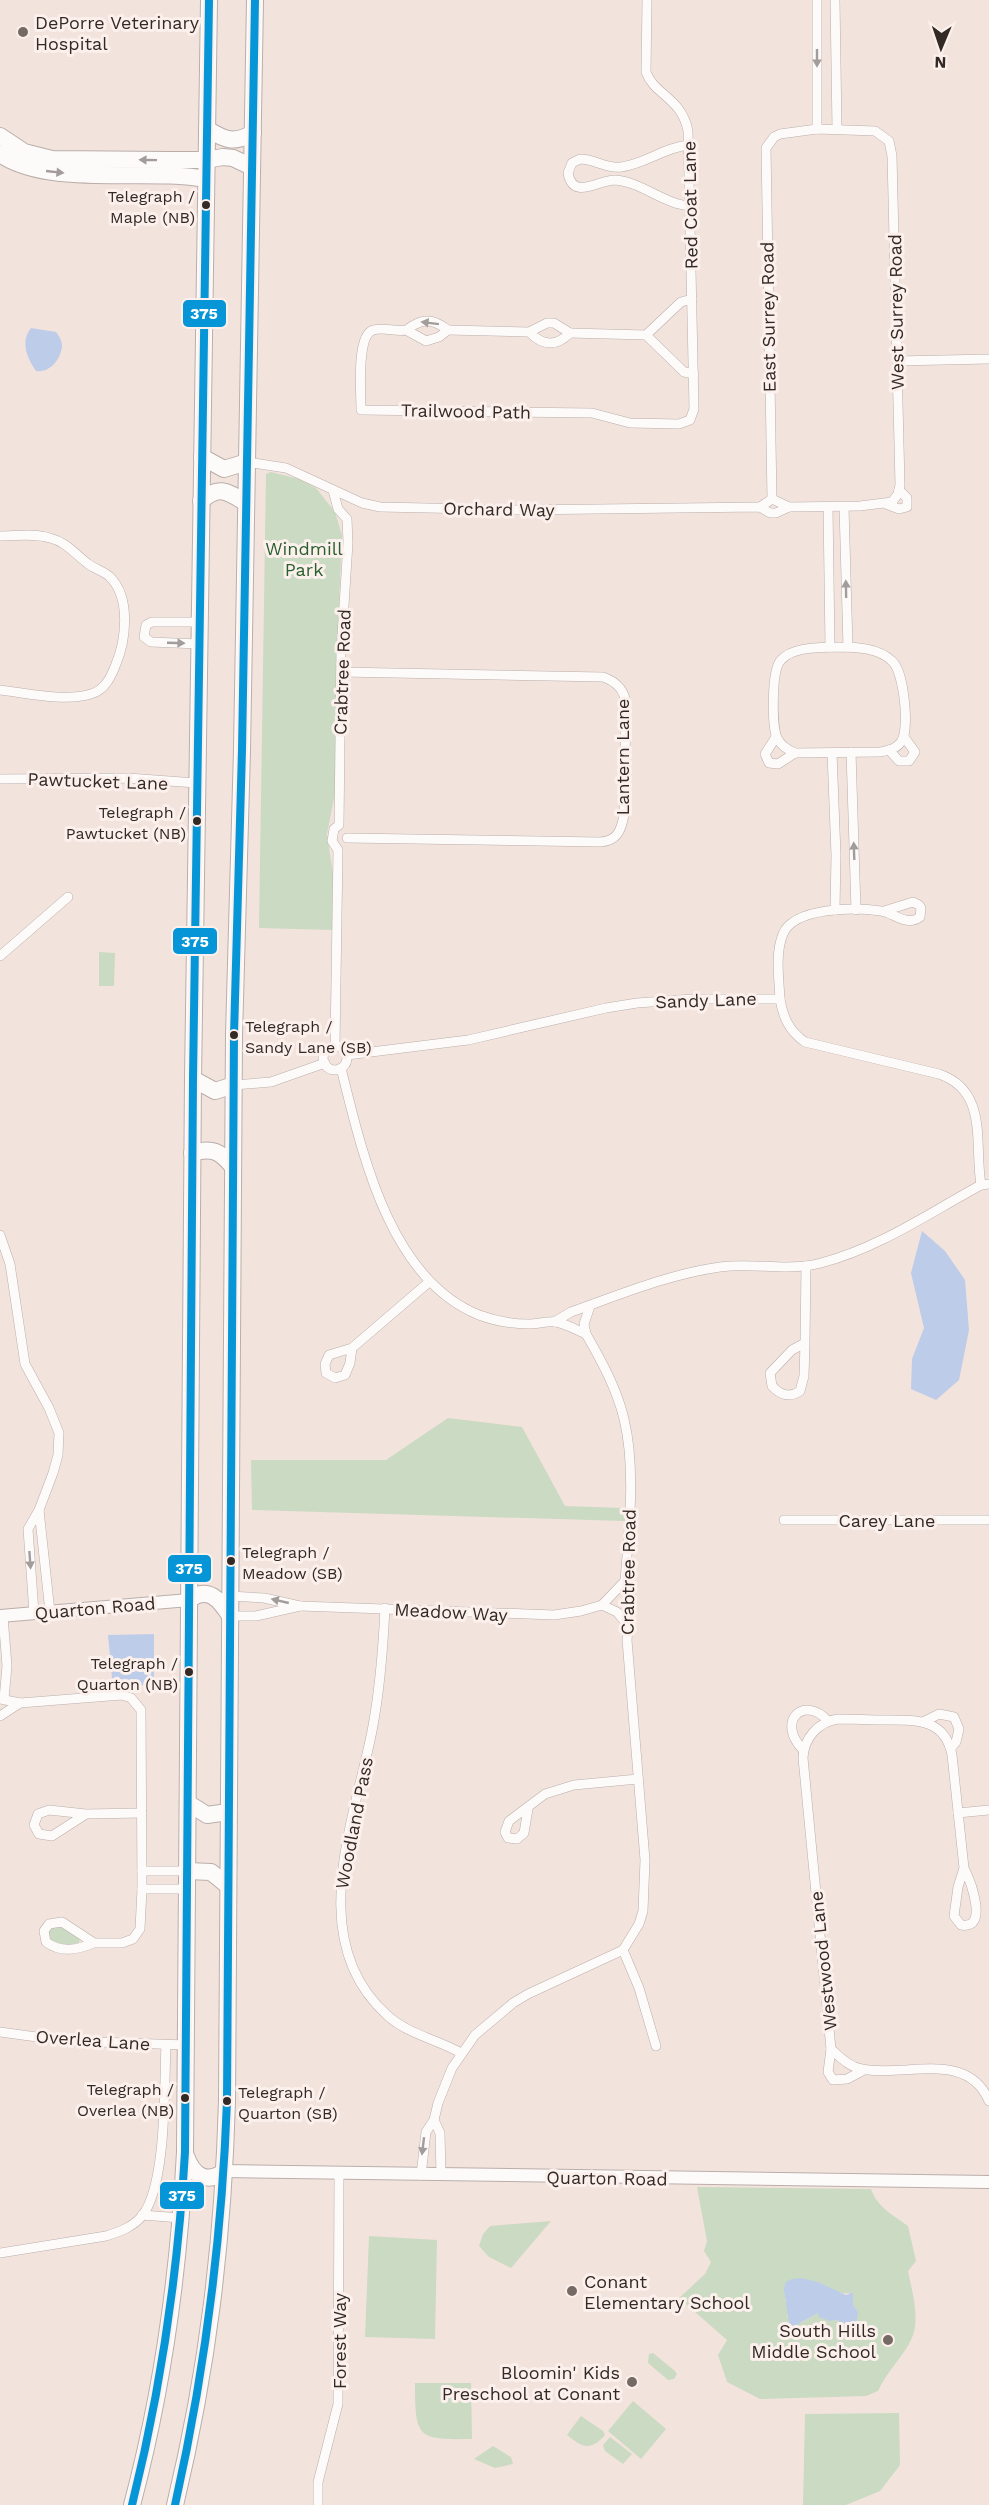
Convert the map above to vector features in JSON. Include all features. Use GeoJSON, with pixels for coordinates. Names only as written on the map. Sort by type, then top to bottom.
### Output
{"type":"FeatureCollection","features":[{"type":"Feature","properties":{"kind":"highway"},"geometry":{"type":"LineString","coordinates":[[132,2505],[161,2375],[174,2292],[185,2152],[196,783],[209,0]]}},
{"type":"Feature","properties":{"kind":"highway"},"geometry":{"type":"LineString","coordinates":[[175,2505],[199,2393],[211,2320],[225,2171],[228,2089],[227,1885],[234,1085],[255,0]]}},
{"type":"Feature","properties":{"kind":"highway"},"geometry":{"type":"LineString","coordinates":[[207,129],[231,141],[242,139],[253,132]]}},
{"type":"Feature","properties":{"kind":"highway"},"geometry":{"type":"LineString","coordinates":[[0,136],[24,152],[52,159],[206,160],[229,157],[252,166]]}},
{"type":"Feature","properties":{"kind":"highway"},"geometry":{"type":"LineString","coordinates":[[0,154],[19,165],[59,173],[180,175],[206,179]]}},
{"type":"Feature","properties":{"kind":"highway"},"geometry":{"type":"LineString","coordinates":[[202,456],[224,469],[247,462]]}},
{"type":"Feature","properties":{"kind":"highway"},"geometry":{"type":"LineString","coordinates":[[201,501],[210,493],[222,491],[246,503]]}},
{"type":"Feature","properties":{"kind":"highway"},"geometry":{"type":"LineString","coordinates":[[193,1079],[215,1091],[234,1085]]}},
{"type":"Feature","properties":{"kind":"highway"},"geometry":{"type":"LineString","coordinates":[[192,1153],[213,1149],[223,1155],[233,1167]]}},
{"type":"Feature","properties":{"kind":"highway"},"geometry":{"type":"LineString","coordinates":[[189,1600],[202,1593],[212,1595],[220,1600],[230,1616]]}},
{"type":"Feature","properties":{"kind":"highway"},"geometry":{"type":"LineString","coordinates":[[188,1803],[207,1815],[228,1812]]}},
{"type":"Feature","properties":{"kind":"highway"},"geometry":{"type":"LineString","coordinates":[[188,1871],[211,1872],[227,1885]]}},
{"type":"Feature","properties":{"kind":"highway"},"geometry":{"type":"LineString","coordinates":[[185,2152],[190,2167],[200,2177],[213,2178],[225,2171]]}},
{"type":"Feature","properties":{"kind":"street","name":"Red Coat Lane"},"geometry":{"type":"LineString","coordinates":[[646,0],[646,72],[649,79],[676,104],[684,115],[689,145],[694,409],[686,423]]}},
{"type":"Feature","properties":{"kind":"street"},"geometry":{"type":"LineString","coordinates":[[817,0],[817,129],[837,129],[835,0]]}},
{"type":"Feature","properties":{"kind":"street","name":"East Surrey Road"},"geometry":{"type":"LineString","coordinates":[[772,499],[764,155],[768,143],[774,137],[790,131],[817,129]]}},
{"type":"Feature","properties":{"kind":"street","name":"West Surrey Road"},"geometry":{"type":"LineString","coordinates":[[837,129],[875,130],[884,136],[891,146],[898,494],[907,498],[907,507]]}},
{"type":"Feature","properties":{"kind":"street"},"geometry":{"type":"LineString","coordinates":[[689,145],[675,147],[622,167],[606,167],[580,159],[572,163],[568,173],[571,182],[578,188],[621,181],[673,204],[690,206]]}},
{"type":"Feature","properties":{"kind":"street"},"geometry":{"type":"LineString","coordinates":[[692,299],[681,302],[646,335],[684,372],[694,374]]}},
{"type":"Feature","properties":{"kind":"street","name":"Trailwood Path"},"geometry":{"type":"LineString","coordinates":[[406,330],[420,322],[428,321],[441,324],[448,330],[529,332],[547,322],[554,323],[570,333],[646,335]]}},
{"type":"Feature","properties":{"kind":"street","name":"Trailwood Path"},"geometry":{"type":"LineString","coordinates":[[448,330],[439,338],[426,341],[406,330],[376,329],[366,334],[362,345],[361,410],[592,413],[630,423],[686,423]]}},
{"type":"Feature","properties":{"kind":"street","name":"Trailwood Path"},"geometry":{"type":"LineString","coordinates":[[529,332],[541,342],[548,344],[563,340],[570,333]]}},
{"type":"Feature","properties":{"kind":"street"},"geometry":{"type":"LineString","coordinates":[[897,362],[989,359]]}},
{"type":"Feature","properties":{"kind":"street","name":"Orchard Way"},"geometry":{"type":"LineString","coordinates":[[247,462],[286,468],[362,503],[411,509],[760,507],[770,513],[776,513],[789,507],[886,504],[899,509],[907,507]]}},
{"type":"Feature","properties":{"kind":"street","name":"Crabtree Road"},"geometry":{"type":"LineString","coordinates":[[333,490],[338,509],[347,519],[348,558],[341,672],[339,825],[334,829],[332,841],[338,850],[335,1046]]}},
{"type":"Feature","properties":{"kind":"street","name":"Orchard Way"},"geometry":{"type":"LineString","coordinates":[[886,504],[898,494]]}},
{"type":"Feature","properties":{"kind":"street"},"geometry":{"type":"LineString","coordinates":[[760,507],[772,499]]}},
{"type":"Feature","properties":{"kind":"street","name":"Orchard Way"},"geometry":{"type":"LineString","coordinates":[[772,499],[789,507]]}},
{"type":"Feature","properties":{"kind":"street"},"geometry":{"type":"LineString","coordinates":[[347,519],[351,512],[362,503]]}},
{"type":"Feature","properties":{"kind":"street"},"geometry":{"type":"LineString","coordinates":[[828,507],[839,647]]}},
{"type":"Feature","properties":{"kind":"street"},"geometry":{"type":"LineString","coordinates":[[839,647],[844,507]]}},
{"type":"Feature","properties":{"kind":"street"},"geometry":{"type":"LineString","coordinates":[[0,536],[47,537],[68,546],[89,565],[108,575],[122,602],[124,631],[112,674],[102,688],[92,694],[59,696],[0,690]]}},
{"type":"Feature","properties":{"kind":"street"},"geometry":{"type":"LineString","coordinates":[[144,632],[152,621],[199,622]]}},
{"type":"Feature","properties":{"kind":"street"},"geometry":{"type":"LineString","coordinates":[[124,631],[144,632]]}},
{"type":"Feature","properties":{"kind":"street"},"geometry":{"type":"LineString","coordinates":[[144,632],[151,642],[199,644]]}},
{"type":"Feature","properties":{"kind":"street"},"geometry":{"type":"LineString","coordinates":[[795,753],[778,764],[769,763],[765,754],[776,737],[774,677],[777,664],[794,652],[839,647],[873,651],[894,662],[902,684],[904,737],[915,752],[909,761],[899,761],[889,750]]}},
{"type":"Feature","properties":{"kind":"street","name":"Lantern Lane"},"geometry":{"type":"LineString","coordinates":[[341,672],[603,677],[622,681],[626,705],[624,815],[620,840],[600,842],[347,838]]}},
{"type":"Feature","properties":{"kind":"street"},"geometry":{"type":"LineString","coordinates":[[776,737],[783,746],[795,753],[842,753],[889,750],[898,745],[904,737]]}},
{"type":"Feature","properties":{"kind":"street"},"geometry":{"type":"LineString","coordinates":[[842,753],[856,910]]}},
{"type":"Feature","properties":{"kind":"street"},"geometry":{"type":"LineString","coordinates":[[835,910],[842,753]]}},
{"type":"Feature","properties":{"kind":"street","name":"Pawtucket Lane"},"geometry":{"type":"LineString","coordinates":[[0,779],[128,778],[196,783]]}},
{"type":"Feature","properties":{"kind":"street"},"geometry":{"type":"LineString","coordinates":[[338,850],[346,843],[347,838],[344,828],[339,825]]}},
{"type":"Feature","properties":{"kind":"street"},"geometry":{"type":"LineString","coordinates":[[0,956],[68,897]]}},
{"type":"Feature","properties":{"kind":"street"},"geometry":{"type":"LineString","coordinates":[[780,999],[780,946],[784,932],[791,922],[835,910],[884,911]]}},
{"type":"Feature","properties":{"kind":"street","name":"Sandy Lane"},"geometry":{"type":"LineString","coordinates":[[347,1055],[468,1040],[637,1003],[693,999],[780,999],[786,1020],[792,1030],[805,1041],[939,1074],[959,1083],[969,1097],[975,1113],[985,1185]]}},
{"type":"Feature","properties":{"kind":"street"},"geometry":{"type":"LineString","coordinates":[[335,1046],[342,1048],[347,1055],[346,1062],[341,1068],[332,1069],[325,1063],[325,1052],[335,1046]]}},
{"type":"Feature","properties":{"kind":"street"},"geometry":{"type":"LineString","coordinates":[[234,1085],[271,1082],[325,1063]]}},
{"type":"Feature","properties":{"kind":"street"},"geometry":{"type":"LineString","coordinates":[[341,1068],[358,1138],[375,1186],[401,1239],[429,1282],[457,1303],[492,1319],[519,1323],[554,1322],[586,1334]]}},
{"type":"Feature","properties":{"kind":"street"},"geometry":{"type":"LineString","coordinates":[[554,1322],[571,1312],[704,1269],[736,1265],[806,1266],[838,1258],[872,1245],[985,1185]]}},
{"type":"Feature","properties":{"kind":"street"},"geometry":{"type":"LineString","coordinates":[[0,1235],[10,1264],[25,1364],[49,1408],[58,1433],[58,1455],[39,1510],[28,1529],[34,1613]]}},
{"type":"Feature","properties":{"kind":"street"},"geometry":{"type":"LineString","coordinates":[[805,1343],[792,1350],[772,1370],[772,1386],[781,1393],[790,1395],[800,1391],[804,1376],[805,1343],[806,1266]]}},
{"type":"Feature","properties":{"kind":"street"},"geometry":{"type":"LineString","coordinates":[[352,1348],[429,1282]]}},
{"type":"Feature","properties":{"kind":"street"},"geometry":{"type":"LineString","coordinates":[[586,1334],[584,1324],[590,1306]]}},
{"type":"Feature","properties":{"kind":"street","name":"Crabtree Road"},"geometry":{"type":"LineString","coordinates":[[586,1334],[624,1416],[630,1469],[625,1581],[631,1595],[627,1624],[629,1674],[645,1860],[645,1899],[639,1924],[623,1950]]}},
{"type":"Feature","properties":{"kind":"street"},"geometry":{"type":"LineString","coordinates":[[39,1510],[50,1612]]}},
{"type":"Feature","properties":{"kind":"street","name":"Carey Lane"},"geometry":{"type":"LineString","coordinates":[[784,1520],[989,1521]]}},
{"type":"Feature","properties":{"kind":"street"},"geometry":{"type":"LineString","coordinates":[[625,1581],[602,1605],[617,1612],[627,1624]]}},
{"type":"Feature","properties":{"kind":"street","name":"Meadow Way"},"geometry":{"type":"LineString","coordinates":[[230,1596],[264,1598],[300,1606],[539,1615],[570,1613],[602,1605]]}},
{"type":"Feature","properties":{"kind":"street","name":"Quarton Road"},"geometry":{"type":"LineString","coordinates":[[1,1616],[189,1600]]}},
{"type":"Feature","properties":{"kind":"street","name":"Meadow Way"},"geometry":{"type":"LineString","coordinates":[[230,1616],[256,1616],[300,1606]]}},
{"type":"Feature","properties":{"kind":"street","name":"Woodland Pass"},"geometry":{"type":"LineString","coordinates":[[385,1608],[379,1697],[344,1864],[340,1911],[344,1943],[352,1968],[361,1985],[389,2017],[406,2028],[461,2053]]}},
{"type":"Feature","properties":{"kind":"street"},"geometry":{"type":"LineString","coordinates":[[1,1616],[6,1666],[2,1699],[20,1702],[114,1695],[131,1698],[137,1703],[143,1718],[141,1923],[133,1939],[122,1943],[94,1943],[82,1948],[61,1949],[46,1942],[44,1932],[49,1923],[62,1922],[94,1943]]}},
{"type":"Feature","properties":{"kind":"street"},"geometry":{"type":"LineString","coordinates":[[0,1716],[20,1702]]}},
{"type":"Feature","properties":{"kind":"street","name":"Westwood Lane"},"geometry":{"type":"LineString","coordinates":[[828,1722],[823,1716],[806,1711],[793,1716],[791,1723],[793,1733],[803,1750],[831,2049],[846,2062],[864,2070],[948,2070],[956,2072],[975,2079],[983,2086],[989,2101]]}},
{"type":"Feature","properties":{"kind":"street"},"geometry":{"type":"LineString","coordinates":[[923,1722],[939,1714],[954,1717],[959,1729],[956,1742],[951,1748]]}},
{"type":"Feature","properties":{"kind":"street"},"geometry":{"type":"LineString","coordinates":[[803,1750],[812,1734],[828,1722],[838,1719],[923,1722],[940,1731],[951,1748],[964,1868],[981,1905],[979,1919],[968,1926],[961,1925],[954,1916],[958,1887],[964,1868]]}},
{"type":"Feature","properties":{"kind":"street"},"geometry":{"type":"LineString","coordinates":[[528,1809],[545,1794],[559,1789],[638,1779]]}},
{"type":"Feature","properties":{"kind":"street"},"geometry":{"type":"LineString","coordinates":[[958,1813],[989,1810]]}},
{"type":"Feature","properties":{"kind":"street"},"geometry":{"type":"LineString","coordinates":[[86,1814],[52,1836],[39,1834],[34,1825],[36,1817],[44,1811],[86,1814],[142,1813]]}},
{"type":"Feature","properties":{"kind":"street"},"geometry":{"type":"LineString","coordinates":[[142,1871],[188,1871]]}},
{"type":"Feature","properties":{"kind":"street"},"geometry":{"type":"LineString","coordinates":[[142,1889],[188,1889]]}},
{"type":"Feature","properties":{"kind":"street"},"geometry":{"type":"LineString","coordinates":[[421,2175],[423,2141],[434,2120],[444,2085],[461,2053],[475,2035],[513,2003],[554,1981],[623,1950],[639,1988],[656,2046]]}},
{"type":"Feature","properties":{"kind":"street","name":"Overlea Lane"},"geometry":{"type":"LineString","coordinates":[[0,2032],[66,2041],[187,2045]]}},
{"type":"Feature","properties":{"kind":"street"},"geometry":{"type":"LineString","coordinates":[[0,2253],[106,2236],[121,2231],[142,2215],[158,2170],[166,2045]]}},
{"type":"Feature","properties":{"kind":"street"},"geometry":{"type":"LineString","coordinates":[[831,2049],[828,2072],[833,2080],[847,2079],[864,2070]]}},
{"type":"Feature","properties":{"kind":"street"},"geometry":{"type":"LineString","coordinates":[[434,2120],[440,2133],[441,2175]]}},
{"type":"Feature","properties":{"kind":"street","name":"Quarton Road"},"geometry":{"type":"LineString","coordinates":[[225,2171],[339,2175],[989,2182]]}},
{"type":"Feature","properties":{"kind":"street","name":"Forest Way"},"geometry":{"type":"LineString","coordinates":[[318,2505],[318,2482],[338,2404],[339,2175]]}},
{"type":"Feature","properties":{"kind":"street"},"geometry":{"type":"LineString","coordinates":[[142,2215],[181,2218]]}},
{"type":"Feature","properties":{"kind":"green space","name":"Windmill Park"},"geometry":{"type":"Polygon","coordinates":[[[271,472],[299,479],[316,488],[335,512],[342,535],[335,793],[327,834],[333,874],[332,930],[259,928],[266,474],[271,472]]]}},
{"type":"Feature","properties":{"kind":"green space"},"geometry":{"type":"Polygon","coordinates":[[[99,952],[115,953],[114,986],[99,986],[99,952]]]}},
{"type":"Feature","properties":{"kind":"green space"},"geometry":{"type":"Polygon","coordinates":[[[448,1418],[522,1427],[565,1506],[624,1508],[624,1521],[252,1510],[251,1460],[386,1460],[448,1418]]]}},
{"type":"Feature","properties":{"kind":"green space"},"geometry":{"type":"Polygon","coordinates":[[[58,1926],[80,1937],[79,1943],[63,1946],[50,1940],[49,1931],[52,1927],[58,1926]]]}},
{"type":"Feature","properties":{"kind":"green space"},"geometry":{"type":"Polygon","coordinates":[[[697,2187],[871,2189],[881,2206],[908,2226],[916,2261],[908,2271],[916,2315],[914,2332],[908,2346],[878,2391],[866,2396],[760,2399],[727,2382],[718,2355],[727,2340],[679,2298],[705,2274],[711,2262],[704,2251],[707,2241],[697,2187]],[[818,2282],[785,2299],[789,2312],[787,2317],[801,2323],[818,2313],[830,2321],[837,2320],[841,2324],[858,2312],[853,2305],[853,2292],[840,2292],[818,2282]]]}},
{"type":"Feature","properties":{"kind":"green space"},"geometry":{"type":"Polygon","coordinates":[[[551,2221],[511,2268],[489,2257],[479,2246],[483,2234],[490,2226],[551,2221]]]}},
{"type":"Feature","properties":{"kind":"green space"},"geometry":{"type":"Polygon","coordinates":[[[369,2236],[437,2240],[435,2339],[365,2337],[369,2236]]]}},
{"type":"Feature","properties":{"kind":"green space"},"geometry":{"type":"Polygon","coordinates":[[[653,2353],[675,2371],[677,2374],[674,2379],[668,2380],[648,2363],[649,2354],[653,2353]]]}},
{"type":"Feature","properties":{"kind":"green space"},"geometry":{"type":"Polygon","coordinates":[[[415,2383],[471,2383],[472,2439],[440,2438],[423,2432],[416,2415],[415,2383]]]}},
{"type":"Feature","properties":{"kind":"green space"},"geometry":{"type":"Polygon","coordinates":[[[633,2401],[666,2429],[641,2459],[608,2431],[633,2401]]]}},
{"type":"Feature","properties":{"kind":"green space"},"geometry":{"type":"Polygon","coordinates":[[[899,2413],[900,2465],[880,2491],[846,2505],[803,2505],[805,2414],[899,2413]]]}},
{"type":"Feature","properties":{"kind":"green space"},"geometry":{"type":"Polygon","coordinates":[[[581,2416],[603,2431],[605,2435],[590,2446],[582,2445],[567,2435],[581,2416]]]}},
{"type":"Feature","properties":{"kind":"green space"},"geometry":{"type":"Polygon","coordinates":[[[610,2437],[632,2454],[623,2464],[605,2451],[603,2445],[610,2437]]]}},
{"type":"Feature","properties":{"kind":"green space"},"geometry":{"type":"Polygon","coordinates":[[[493,2446],[511,2457],[513,2464],[495,2468],[474,2459],[493,2446]]]}},
{"type":"Feature","properties":{"kind":"water"},"geometry":{"type":"Polygon","coordinates":[[[31,328],[56,332],[61,340],[59,356],[46,370],[36,371],[26,350],[26,339],[31,328]]]}},
{"type":"Feature","properties":{"kind":"water"},"geometry":{"type":"Polygon","coordinates":[[[922,1231],[945,1251],[965,1280],[969,1330],[959,1380],[936,1400],[911,1389],[912,1359],[924,1328],[911,1273],[922,1231]]]}},
{"type":"Feature","properties":{"kind":"water"},"geometry":{"type":"Polygon","coordinates":[[[154,1634],[154,1688],[112,1678],[108,1635],[154,1634]]]}},
{"type":"Feature","properties":{"kind":"water"},"geometry":{"type":"Polygon","coordinates":[[[801,2278],[818,2282],[846,2295],[853,2292],[853,2305],[858,2312],[856,2326],[846,2327],[837,2320],[830,2321],[819,2317],[818,2313],[793,2327],[789,2323],[784,2289],[786,2282],[801,2278]]]}},
{"type":"Feature","properties":{"kind":"transit line","name":"375"},"geometry":{"type":"LineString","coordinates":[[132,2505],[152,2418],[167,2330],[178,2241],[185,2152],[193,1079],[209,0]]}},
{"type":"Feature","properties":{"kind":"transit line","name":"375"},"geometry":{"type":"LineString","coordinates":[[175,2505],[195,2405],[210,2304],[221,2203],[227,2101],[234,1035],[242,750],[255,0]]}},
{"type":"Feature","properties":{"kind":"place","name":"DePorre Veterinary Hospital"},"geometry":{"type":"Point","coordinates":[23,32]}},
{"type":"Feature","properties":{"kind":"place","name":"Telegraph / Maple (NB)"},"geometry":{"type":"Point","coordinates":[206,205]}},
{"type":"Feature","properties":{"kind":"place","name":"Telegraph / Pawtucket (NB)"},"geometry":{"type":"Point","coordinates":[197,821]}},
{"type":"Feature","properties":{"kind":"place","name":"Telegraph / Sandy Lane (SB)"},"geometry":{"type":"Point","coordinates":[234,1035]}},
{"type":"Feature","properties":{"kind":"place","name":"Telegraph / Meadow (SB)"},"geometry":{"type":"Point","coordinates":[231,1561]}},
{"type":"Feature","properties":{"kind":"place","name":"Telegraph / Quarton (NB)"},"geometry":{"type":"Point","coordinates":[189,1672]}},
{"type":"Feature","properties":{"kind":"place","name":"Telegraph / Overlea (NB)"},"geometry":{"type":"Point","coordinates":[185,2098]}},
{"type":"Feature","properties":{"kind":"place","name":"Telegraph / Quarton (SB)"},"geometry":{"type":"Point","coordinates":[227,2101]}},
{"type":"Feature","properties":{"kind":"place","name":"Conant Elementary School"},"geometry":{"type":"Point","coordinates":[572,2291]}},
{"type":"Feature","properties":{"kind":"place","name":"South Hills Middle School"},"geometry":{"type":"Point","coordinates":[888,2340]}},
{"type":"Feature","properties":{"kind":"place","name":"Bloomin' Kids Preschool at Conant"},"geometry":{"type":"Point","coordinates":[632,2382]}}]}
